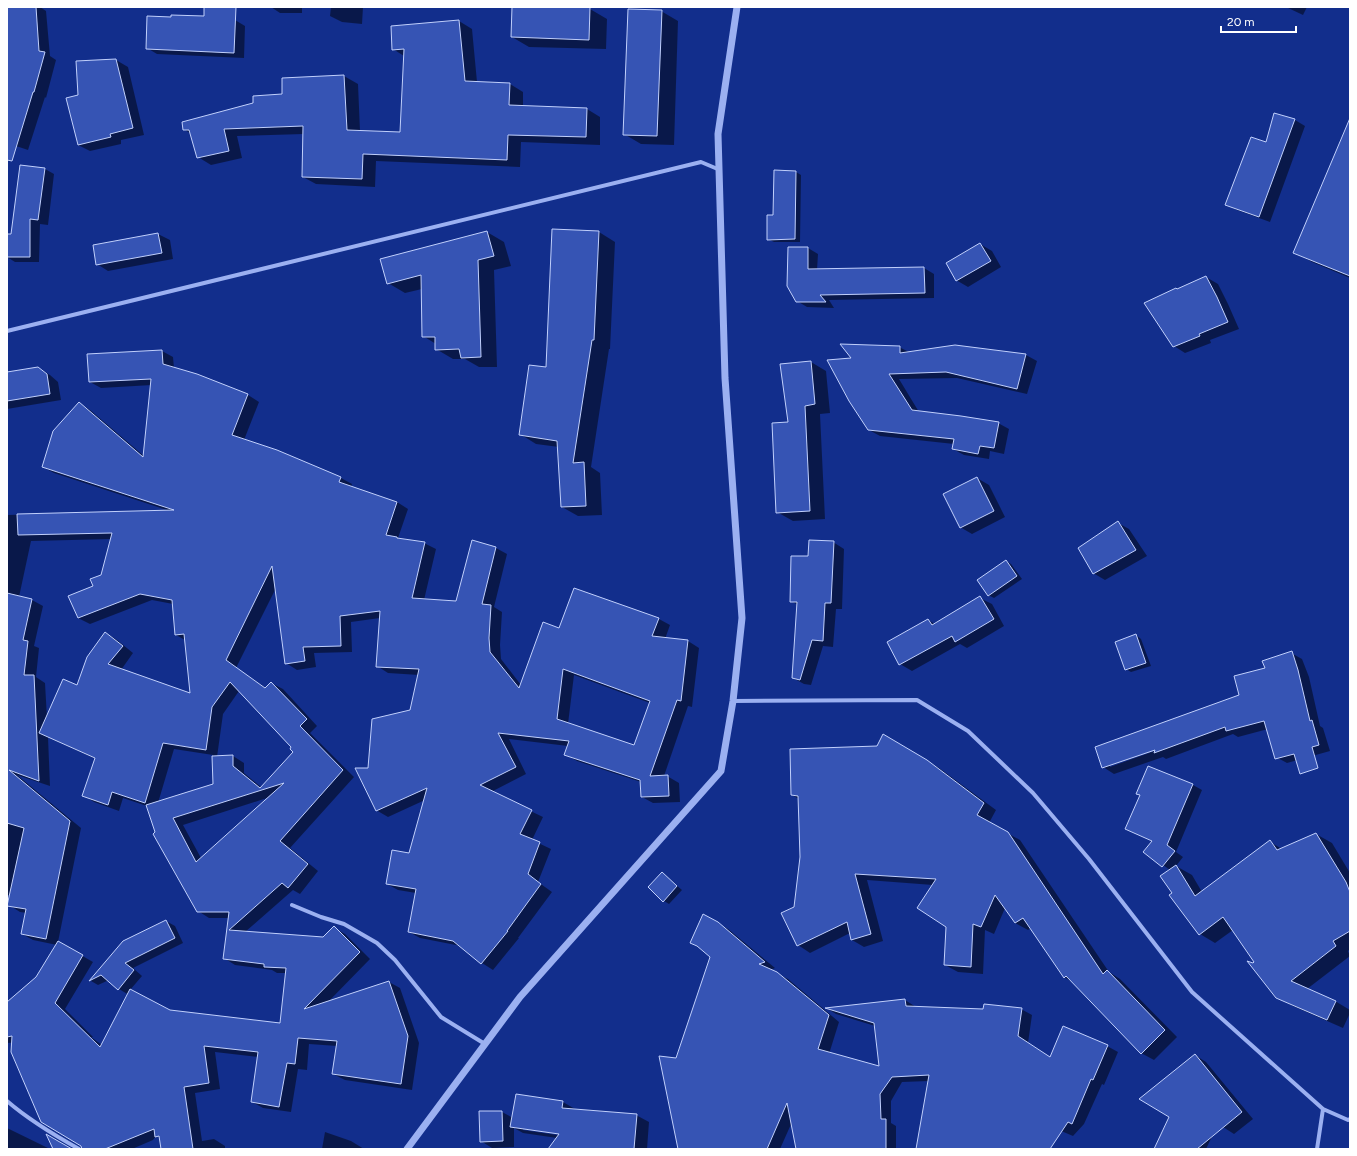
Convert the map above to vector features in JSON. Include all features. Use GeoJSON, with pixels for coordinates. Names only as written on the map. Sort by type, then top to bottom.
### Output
{"type":"FeatureCollection","features":[{"type":"Feature","properties":{"kind":"street"},"geometry":{"type":"LineString","coordinates":[[407,1149],[520,997],[721,772],[733,701],[742,618],[725,378],[718,134],[737,7]]}},
{"type":"Feature","properties":{"kind":"street"},"geometry":{"type":"LineString","coordinates":[[7,331],[701,162],[720,170]]}},
{"type":"Feature","properties":{"kind":"street"},"geometry":{"type":"LineString","coordinates":[[733,701],[917,700],[968,731],[1033,793],[1084,853],[1192,992],[1323,1109],[1349,1120]]}},
{"type":"Feature","properties":{"kind":"street"},"geometry":{"type":"LineString","coordinates":[[292,905],[321,917],[344,924],[377,943],[395,960],[441,1017],[485,1044]]}},
{"type":"Feature","properties":{"kind":"street"},"geometry":{"type":"LineString","coordinates":[[7,1100],[21,1113],[79,1149]]}},
{"type":"Feature","properties":{"kind":"street"},"geometry":{"type":"LineString","coordinates":[[1316,1149],[1323,1109]]}},
{"type":"Feature","properties":{"kind":"building"},"geometry":{"type":"Polygon","coordinates":[[[7,7],[36,7],[39,51],[45,52],[12,161],[7,160],[7,7]]]}},
{"type":"Feature","properties":{"kind":"building"},"geometry":{"type":"Polygon","coordinates":[[[204,7],[236,7],[234,53],[146,49],[147,16],[204,16],[204,7]]]}},
{"type":"Feature","properties":{"kind":"building"},"geometry":{"type":"Polygon","coordinates":[[[512,7],[590,7],[589,40],[511,37],[512,7]]]}},
{"type":"Feature","properties":{"kind":"building"},"geometry":{"type":"Polygon","coordinates":[[[628,9],[662,10],[657,136],[623,135],[628,9]]]}},
{"type":"Feature","properties":{"kind":"building"},"geometry":{"type":"Polygon","coordinates":[[[459,20],[465,81],[510,83],[509,105],[587,108],[586,137],[508,135],[507,160],[363,154],[362,179],[302,177],[303,126],[224,129],[229,151],[197,158],[189,130],[183,130],[182,122],[253,103],[253,96],[282,94],[282,78],[344,75],[347,130],[400,132],[404,49],[392,50],[391,26],[459,20]]]}},
{"type":"Feature","properties":{"kind":"building"},"geometry":{"type":"Polygon","coordinates":[[[116,59],[133,128],[110,134],[111,137],[78,145],[66,98],[78,95],[76,61],[116,59]]]}},
{"type":"Feature","properties":{"kind":"building"},"geometry":{"type":"Polygon","coordinates":[[[1274,113],[1295,119],[1259,217],[1225,205],[1251,137],[1266,142],[1274,113]]]}},
{"type":"Feature","properties":{"kind":"building"},"geometry":{"type":"Polygon","coordinates":[[[1350,118],[1350,276],[1293,253],[1350,118]]]}},
{"type":"Feature","properties":{"kind":"building"},"geometry":{"type":"Polygon","coordinates":[[[20,165],[45,168],[38,220],[30,219],[30,257],[7,257],[7,234],[11,234],[20,165]]]}},
{"type":"Feature","properties":{"kind":"building"},"geometry":{"type":"Polygon","coordinates":[[[774,170],[796,171],[795,239],[767,240],[767,215],[773,215],[774,170]]]}},
{"type":"Feature","properties":{"kind":"building"},"geometry":{"type":"Polygon","coordinates":[[[552,229],[599,231],[594,340],[592,340],[573,463],[584,462],[586,506],[561,507],[557,441],[519,435],[529,365],[546,367],[552,229]]]}},
{"type":"Feature","properties":{"kind":"building"},"geometry":{"type":"Polygon","coordinates":[[[487,231],[494,256],[478,260],[481,357],[461,358],[459,349],[435,350],[435,337],[422,337],[421,275],[387,284],[380,259],[487,231]]]}},
{"type":"Feature","properties":{"kind":"building"},"geometry":{"type":"Polygon","coordinates":[[[158,233],[162,253],[96,265],[93,245],[158,233]]]}},
{"type":"Feature","properties":{"kind":"building"},"geometry":{"type":"Polygon","coordinates":[[[980,243],[991,261],[956,281],[946,263],[980,243]]]}},
{"type":"Feature","properties":{"kind":"building"},"geometry":{"type":"Polygon","coordinates":[[[788,247],[808,247],[808,269],[924,267],[925,293],[820,295],[826,302],[796,302],[787,286],[788,247]]]}},
{"type":"Feature","properties":{"kind":"building"},"geometry":{"type":"Polygon","coordinates":[[[1206,276],[1228,322],[1173,347],[1144,303],[1206,276]]]}},
{"type":"Feature","properties":{"kind":"building"},"geometry":{"type":"Polygon","coordinates":[[[840,344],[900,346],[900,353],[955,345],[1026,354],[1017,389],[946,372],[889,374],[912,410],[999,422],[994,448],[980,446],[978,454],[952,449],[954,439],[868,430],[849,401],[827,360],[851,358],[840,344]]]}},
{"type":"Feature","properties":{"kind":"building"},"geometry":{"type":"Polygon","coordinates":[[[162,350],[163,364],[197,374],[248,394],[232,435],[277,450],[341,477],[339,482],[397,502],[386,535],[425,542],[412,598],[456,601],[472,540],[496,547],[482,604],[491,605],[489,638],[490,652],[519,688],[543,622],[559,628],[574,588],[659,618],[652,636],[688,640],[681,701],[677,700],[650,776],[668,775],[669,796],[641,797],[640,780],[564,755],[569,741],[498,733],[516,767],[480,785],[532,810],[520,834],[540,842],[528,874],[541,884],[508,931],[481,964],[453,941],[408,932],[416,889],[386,884],[392,850],[409,853],[427,788],[376,811],[355,768],[368,768],[372,719],[410,710],[419,669],[376,667],[380,611],[340,616],[341,646],[303,647],[305,661],[285,664],[272,566],[226,660],[265,688],[271,682],[307,719],[300,726],[343,770],[280,841],[308,864],[288,888],[282,883],[229,930],[323,937],[334,926],[360,952],[304,1009],[389,981],[408,1036],[401,1084],[332,1074],[337,1041],[298,1038],[295,1064],[287,1063],[279,1107],[251,1102],[258,1052],[204,1046],[209,1083],[184,1087],[193,1149],[161,1149],[159,1136],[155,1137],[154,1129],[105,1149],[82,1149],[81,1146],[41,1122],[11,1052],[12,1036],[7,1037],[7,1002],[36,977],[58,941],[83,955],[55,1003],[100,1047],[130,989],[170,1010],[280,1023],[286,968],[264,967],[264,964],[223,959],[229,912],[197,912],[153,834],[155,832],[146,805],[213,784],[212,756],[233,755],[233,766],[260,788],[293,752],[290,749],[291,747],[230,682],[212,707],[206,750],[163,743],[145,803],[112,792],[108,805],[82,796],[95,758],[39,733],[63,679],[77,685],[87,657],[105,632],[123,646],[108,664],[190,693],[184,634],[175,635],[172,600],[140,594],[78,618],[68,596],[93,586],[90,579],[101,575],[112,533],[18,535],[17,514],[174,510],[42,467],[53,431],[79,402],[143,457],[151,379],[89,382],[87,354],[162,350]],[[563,669],[557,719],[634,745],[650,701],[563,669]],[[284,783],[173,818],[196,862],[284,783]]]}},
{"type":"Feature","properties":{"kind":"building"},"geometry":{"type":"Polygon","coordinates":[[[811,361],[815,404],[805,406],[810,511],[776,513],[772,423],[788,422],[780,364],[811,361]]]}},
{"type":"Feature","properties":{"kind":"building"},"geometry":{"type":"Polygon","coordinates":[[[38,367],[47,374],[50,394],[7,401],[7,372],[38,367]]]}},
{"type":"Feature","properties":{"kind":"building"},"geometry":{"type":"Polygon","coordinates":[[[977,477],[994,511],[960,528],[943,494],[977,477]]]}},
{"type":"Feature","properties":{"kind":"building"},"geometry":{"type":"Polygon","coordinates":[[[1118,521],[1136,550],[1093,574],[1078,548],[1118,521]]]}},
{"type":"Feature","properties":{"kind":"building"},"geometry":{"type":"Polygon","coordinates":[[[809,540],[834,541],[831,603],[825,603],[823,641],[812,640],[800,680],[792,678],[797,602],[790,602],[791,556],[808,556],[809,540]]]}},
{"type":"Feature","properties":{"kind":"building"},"geometry":{"type":"Polygon","coordinates":[[[1006,560],[1017,576],[988,596],[977,580],[1006,560]]]}},
{"type":"Feature","properties":{"kind":"building"},"geometry":{"type":"Polygon","coordinates":[[[7,593],[32,599],[23,640],[28,641],[24,675],[34,675],[39,781],[9,770],[70,821],[46,939],[21,934],[26,909],[7,906],[24,828],[7,823],[7,593]]]}},
{"type":"Feature","properties":{"kind":"building"},"geometry":{"type":"Polygon","coordinates":[[[980,596],[994,619],[955,642],[952,636],[899,665],[887,642],[928,619],[932,625],[980,596]]]}},
{"type":"Feature","properties":{"kind":"building"},"geometry":{"type":"Polygon","coordinates":[[[1136,634],[1146,663],[1125,670],[1115,642],[1136,634]]]}},
{"type":"Feature","properties":{"kind":"building"},"geometry":{"type":"Polygon","coordinates":[[[1292,651],[1310,721],[1312,720],[1319,745],[1312,747],[1318,768],[1300,774],[1294,754],[1275,759],[1264,721],[1226,731],[1225,727],[1154,753],[1155,750],[1102,768],[1095,747],[1239,695],[1234,676],[1265,668],[1262,661],[1292,651]]]}},
{"type":"Feature","properties":{"kind":"building"},"geometry":{"type":"Polygon","coordinates":[[[883,734],[927,760],[984,803],[977,815],[1008,832],[1103,974],[1107,970],[1165,1030],[1141,1054],[1066,976],[1064,978],[1023,918],[1015,923],[995,895],[981,927],[973,924],[971,967],[944,965],[946,927],[917,908],[936,879],[855,874],[871,934],[851,940],[847,922],[797,946],[781,913],[794,907],[800,857],[798,796],[791,795],[790,749],[877,746],[883,734]]]}},
{"type":"Feature","properties":{"kind":"building"},"geometry":{"type":"Polygon","coordinates":[[[1148,766],[1193,784],[1167,845],[1175,851],[1162,867],[1143,852],[1152,841],[1125,829],[1140,795],[1136,794],[1148,766]]]}},
{"type":"Feature","properties":{"kind":"building"},"geometry":{"type":"Polygon","coordinates":[[[1316,833],[1346,882],[1350,892],[1350,931],[1333,941],[1336,946],[1291,981],[1336,1001],[1327,1020],[1276,998],[1247,961],[1254,962],[1223,917],[1199,935],[1169,895],[1172,893],[1160,876],[1176,865],[1195,896],[1270,840],[1277,850],[1316,833]]]}},
{"type":"Feature","properties":{"kind":"building"},"geometry":{"type":"Polygon","coordinates":[[[662,872],[677,886],[663,902],[648,887],[662,872]]]}},
{"type":"Feature","properties":{"kind":"building"},"geometry":{"type":"Polygon","coordinates":[[[703,914],[718,922],[765,962],[759,964],[777,972],[829,1015],[818,1049],[879,1066],[874,1023],[825,1008],[905,999],[906,1006],[983,1009],[984,1004],[1022,1008],[1018,1036],[1050,1057],[1063,1026],[1108,1045],[1093,1080],[1091,1079],[1072,1124],[1068,1122],[1050,1149],[916,1149],[929,1075],[892,1077],[880,1094],[881,1119],[886,1119],[886,1149],[796,1149],[787,1103],[767,1149],[678,1149],[659,1056],[676,1058],[710,957],[697,946],[690,943],[703,914]]]}},
{"type":"Feature","properties":{"kind":"building"},"geometry":{"type":"Polygon","coordinates":[[[166,920],[175,938],[125,963],[134,970],[118,990],[101,975],[89,981],[123,941],[166,920]]]}},
{"type":"Feature","properties":{"kind":"building"},"geometry":{"type":"Polygon","coordinates":[[[1195,1054],[1242,1112],[1197,1149],[1154,1149],[1169,1117],[1139,1099],[1195,1054]]]}},
{"type":"Feature","properties":{"kind":"building"},"geometry":{"type":"Polygon","coordinates":[[[516,1094],[563,1101],[562,1108],[637,1114],[634,1149],[548,1149],[559,1134],[510,1127],[516,1094]]]}},
{"type":"Feature","properties":{"kind":"building"},"geometry":{"type":"Polygon","coordinates":[[[479,1111],[502,1111],[503,1141],[480,1142],[479,1111]]]}},
{"type":"Feature","properties":{"kind":"building"},"geometry":{"type":"Polygon","coordinates":[[[46,1134],[58,1141],[72,1149],[53,1149],[46,1134]]]}}]}
